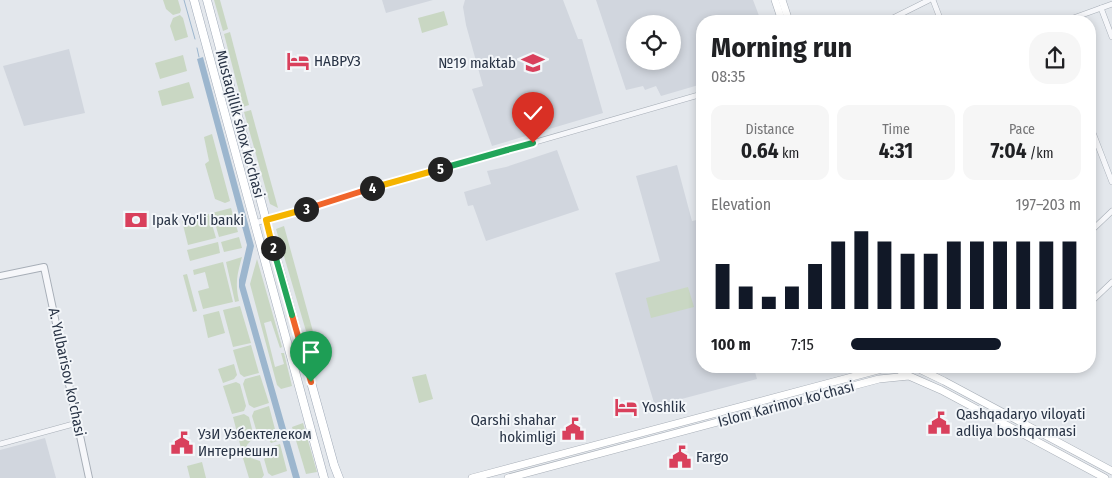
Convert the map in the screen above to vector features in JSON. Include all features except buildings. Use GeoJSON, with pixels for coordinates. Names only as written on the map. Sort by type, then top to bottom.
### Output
{"type":"FeatureCollection","features":[{"type":"Feature","properties":{"kind":"main road","name":"Mustaqillik shox ko'chasi"},"geometry":{"type":"LineString","coordinates":[[194,0],[324,478]]}},
{"type":"Feature","properties":{"kind":"main road","name":"Mustaqillik shox ko'chasi"},"geometry":{"type":"LineString","coordinates":[[207,0],[266,220],[339,478]]}},
{"type":"Feature","properties":{"kind":"main road"},"geometry":{"type":"LineString","coordinates":[[774,0],[778,15]]}},
{"type":"Feature","properties":{"kind":"main road"},"geometry":{"type":"LineString","coordinates":[[782,0],[788,15]]}},
{"type":"Feature","properties":{"kind":"main road","name":"Islom Karimov ko‘chasi"},"geometry":{"type":"LineString","coordinates":[[472,478],[867,373]]}},
{"type":"Feature","properties":{"kind":"main road"},"geometry":{"type":"LineString","coordinates":[[904,373],[906,376],[941,390],[1105,478]]}},
{"type":"Feature","properties":{"kind":"main road"},"geometry":{"type":"LineString","coordinates":[[927,373],[1112,471]]}},
{"type":"Feature","properties":{"kind":"main road","name":"Islom Karimov ko‘chasi"},"geometry":{"type":"LineString","coordinates":[[508,478],[879,379],[906,376]]}},
{"type":"Feature","properties":{"kind":"main road"},"geometry":{"type":"LineString","coordinates":[[1016,431],[1020,422]]}},
{"type":"Feature","properties":{"kind":"street"},"geometry":{"type":"LineString","coordinates":[[899,15],[929,0]]}},
{"type":"Feature","properties":{"kind":"street"},"geometry":{"type":"LineString","coordinates":[[933,0],[939,15]]}},
{"type":"Feature","properties":{"kind":"street"},"geometry":{"type":"LineString","coordinates":[[1082,15],[1112,4]]}},
{"type":"Feature","properties":{"kind":"street"},"geometry":{"type":"LineString","coordinates":[[1102,8],[1112,37]]}},
{"type":"Feature","properties":{"kind":"street"},"geometry":{"type":"LineString","coordinates":[[255,223],[696,96]]}},
{"type":"Feature","properties":{"kind":"street"},"geometry":{"type":"LineString","coordinates":[[1096,141],[1112,182]]}},
{"type":"Feature","properties":{"kind":"street"},"geometry":{"type":"LineString","coordinates":[[1096,226],[1112,211]]}},
{"type":"Feature","properties":{"kind":"street","name":"A. Yulbarisov ko'chasi"},"geometry":{"type":"LineString","coordinates":[[0,276],[44,267],[89,478]]}},
{"type":"Feature","properties":{"kind":"street"},"geometry":{"type":"LineString","coordinates":[[1096,297],[1112,282]]}},
{"type":"Feature","properties":{"kind":"street"},"geometry":{"type":"LineString","coordinates":[[0,444],[78,423]]}},
{"type":"Feature","properties":{"kind":"shaded area"},"geometry":{"type":"Polygon","coordinates":[[[382,0],[433,0],[386,13],[382,0]]]}},
{"type":"Feature","properties":{"kind":"shaded area","name":"№19 maktab"},"geometry":{"type":"Polygon","coordinates":[[[465,0],[563,0],[578,39],[582,39],[603,113],[492,146],[472,89],[483,86],[466,25],[463,7],[465,0]]]}},
{"type":"Feature","properties":{"kind":"shaded area"},"geometry":{"type":"Polygon","coordinates":[[[596,0],[753,0],[759,15],[696,15],[696,86],[661,96],[656,86],[645,90],[643,86],[626,90],[596,0]]]}},
{"type":"Feature","properties":{"kind":"shaded area"},"geometry":{"type":"Polygon","coordinates":[[[69,49],[85,113],[24,126],[3,66],[69,49]]]}},
{"type":"Feature","properties":{"kind":"shaded area"},"geometry":{"type":"Polygon","coordinates":[[[557,150],[579,210],[486,241],[473,205],[468,206],[464,192],[491,184],[487,171],[506,167],[557,150]]]}},
{"type":"Feature","properties":{"kind":"shaded area"},"geometry":{"type":"Polygon","coordinates":[[[677,165],[692,221],[696,220],[696,373],[755,373],[757,379],[655,406],[615,273],[660,261],[636,176],[677,165]]]}},
{"type":"Feature","properties":{"kind":"shaded area"},"geometry":{"type":"Polygon","coordinates":[[[45,438],[56,478],[0,478],[0,450],[45,438]]]}},
{"type":"Feature","properties":{"kind":"green space"},"geometry":{"type":"Polygon","coordinates":[[[163,0],[178,0],[180,13],[173,15],[166,9],[163,0]]]}},
{"type":"Feature","properties":{"kind":"green space"},"geometry":{"type":"Polygon","coordinates":[[[214,0],[220,0],[228,29],[223,31],[214,0]]]}},
{"type":"Feature","properties":{"kind":"green space"},"geometry":{"type":"Polygon","coordinates":[[[444,11],[448,25],[422,33],[418,18],[444,11]]]}},
{"type":"Feature","properties":{"kind":"green space"},"geometry":{"type":"Polygon","coordinates":[[[180,15],[183,18],[188,37],[175,41],[170,26],[173,18],[180,15]]]}},
{"type":"Feature","properties":{"kind":"green space"},"geometry":{"type":"Polygon","coordinates":[[[230,32],[249,105],[243,107],[224,34],[230,32]]]}},
{"type":"Feature","properties":{"kind":"green space"},"geometry":{"type":"Polygon","coordinates":[[[183,55],[187,71],[160,79],[155,63],[183,55]]]}},
{"type":"Feature","properties":{"kind":"green space"},"geometry":{"type":"Polygon","coordinates":[[[189,82],[194,98],[162,106],[158,91],[189,82]]]}},
{"type":"Feature","properties":{"kind":"green space"},"geometry":{"type":"Polygon","coordinates":[[[251,110],[278,208],[270,204],[244,112],[251,110]]]}},
{"type":"Feature","properties":{"kind":"green space"},"geometry":{"type":"Polygon","coordinates":[[[212,134],[230,201],[225,203],[215,199],[205,164],[209,161],[204,137],[212,134]]]}},
{"type":"Feature","properties":{"kind":"green space"},"geometry":{"type":"Polygon","coordinates":[[[231,208],[238,232],[219,237],[212,213],[231,208]]]}},
{"type":"Feature","properties":{"kind":"green space"},"geometry":{"type":"Polygon","coordinates":[[[209,214],[216,238],[188,245],[182,221],[209,214]]]}},
{"type":"Feature","properties":{"kind":"green space"},"geometry":{"type":"Polygon","coordinates":[[[284,226],[323,368],[316,370],[309,331],[306,331],[276,229],[284,226]]]}},
{"type":"Feature","properties":{"kind":"green space"},"geometry":{"type":"Polygon","coordinates":[[[239,237],[242,248],[224,252],[221,242],[239,237]]]}},
{"type":"Feature","properties":{"kind":"green space"},"geometry":{"type":"Polygon","coordinates":[[[218,242],[220,253],[190,261],[187,250],[218,242]]]}},
{"type":"Feature","properties":{"kind":"green space"},"geometry":{"type":"Polygon","coordinates":[[[242,257],[237,279],[239,301],[235,302],[226,262],[242,257]]]}},
{"type":"Feature","properties":{"kind":"green space"},"geometry":{"type":"Polygon","coordinates":[[[257,259],[282,347],[280,348],[271,321],[264,323],[275,367],[284,364],[281,353],[284,353],[292,386],[281,389],[277,385],[250,284],[257,259]]]}},
{"type":"Feature","properties":{"kind":"green space"},"geometry":{"type":"Polygon","coordinates":[[[223,262],[233,302],[203,309],[198,291],[209,288],[205,272],[194,275],[193,270],[223,262]]]}},
{"type":"Feature","properties":{"kind":"green space"},"geometry":{"type":"Polygon","coordinates":[[[187,274],[197,311],[193,312],[183,275],[187,274]]]}},
{"type":"Feature","properties":{"kind":"green space"},"geometry":{"type":"Polygon","coordinates":[[[688,287],[694,307],[651,318],[646,298],[688,287]]]}},
{"type":"Feature","properties":{"kind":"green space"},"geometry":{"type":"Polygon","coordinates":[[[240,306],[251,343],[233,347],[223,310],[240,306]]]}},
{"type":"Feature","properties":{"kind":"green space"},"geometry":{"type":"Polygon","coordinates":[[[219,311],[225,333],[208,338],[203,315],[219,311]]]}},
{"type":"Feature","properties":{"kind":"green space"},"geometry":{"type":"Polygon","coordinates":[[[251,345],[259,373],[244,377],[240,374],[233,350],[251,345]]]}},
{"type":"Feature","properties":{"kind":"green space"},"geometry":{"type":"Polygon","coordinates":[[[234,364],[237,375],[234,379],[223,383],[218,369],[234,364]]]}},
{"type":"Feature","properties":{"kind":"green space"},"geometry":{"type":"Polygon","coordinates":[[[426,374],[433,399],[419,403],[412,377],[426,374]]]}},
{"type":"Feature","properties":{"kind":"green space"},"geometry":{"type":"Polygon","coordinates":[[[260,375],[269,403],[254,408],[249,405],[243,384],[245,379],[260,375]]]}},
{"type":"Feature","properties":{"kind":"green space"},"geometry":{"type":"Polygon","coordinates":[[[236,382],[240,384],[246,406],[244,411],[232,414],[223,386],[236,382]]]}},
{"type":"Feature","properties":{"kind":"green space"},"geometry":{"type":"Polygon","coordinates":[[[269,406],[278,441],[271,443],[268,439],[258,436],[252,416],[254,411],[269,406]]]}},
{"type":"Feature","properties":{"kind":"green space"},"geometry":{"type":"Polygon","coordinates":[[[244,414],[249,417],[254,437],[247,445],[247,450],[242,452],[233,417],[244,414]]]}},
{"type":"Feature","properties":{"kind":"green space"},"geometry":{"type":"Polygon","coordinates":[[[303,423],[317,472],[306,474],[292,427],[303,423]]]}},
{"type":"Feature","properties":{"kind":"green space"},"geometry":{"type":"Polygon","coordinates":[[[280,444],[287,471],[272,476],[268,473],[264,459],[271,453],[271,447],[280,444]]]}},
{"type":"Feature","properties":{"kind":"green space"},"geometry":{"type":"Polygon","coordinates":[[[249,453],[251,458],[260,461],[264,475],[262,478],[249,478],[242,455],[249,453]]]}},
{"type":"Feature","properties":{"kind":"green space"},"geometry":{"type":"Polygon","coordinates":[[[202,462],[206,478],[190,478],[187,466],[202,462]]]}},
{"type":"Feature","properties":{"kind":"water"},"geometry":{"type":"Polygon","coordinates":[[[203,57],[254,246],[245,285],[300,478],[293,478],[239,287],[247,245],[197,59],[203,57]]]}},
{"type":"Feature","properties":{"kind":"waterway"},"geometry":{"type":"LineString","coordinates":[[184,0],[195,39]]}},
{"type":"Feature","properties":{"kind":"waterway"},"geometry":{"type":"LineString","coordinates":[[197,48],[199,57]]}},
{"type":"Feature","properties":{"kind":"place","name":"НАВРУЗ"},"geometry":{"type":"Point","coordinates":[298,61]}},
{"type":"Feature","properties":{"kind":"place","name":"№19 maktab"},"geometry":{"type":"Point","coordinates":[533,63]}},
{"type":"Feature","properties":{"kind":"place","name":"Ipak Yo'li banki"},"geometry":{"type":"Point","coordinates":[136,220]}},
{"type":"Feature","properties":{"kind":"place","name":"Yoshlik"},"geometry":{"type":"Point","coordinates":[626,407]}},
{"type":"Feature","properties":{"kind":"place","name":"Qashqadaryo viloyati adliya boshqarmasi"},"geometry":{"type":"Point","coordinates":[939,423]}},
{"type":"Feature","properties":{"kind":"place","name":"Qarshi shahar hokimligi"},"geometry":{"type":"Point","coordinates":[573,429]}},
{"type":"Feature","properties":{"kind":"place","name":"УзИ Узбектелеком Интернешнл"},"geometry":{"type":"Point","coordinates":[182,443]}},
{"type":"Feature","properties":{"kind":"place","name":"Fargo"},"geometry":{"type":"Point","coordinates":[680,457]}},
{"type":"Feature","properties":{"kind":"route"},"geometry":{"type":"LineString","coordinates":[[311,382],[266,220],[533,143]]}}]}
